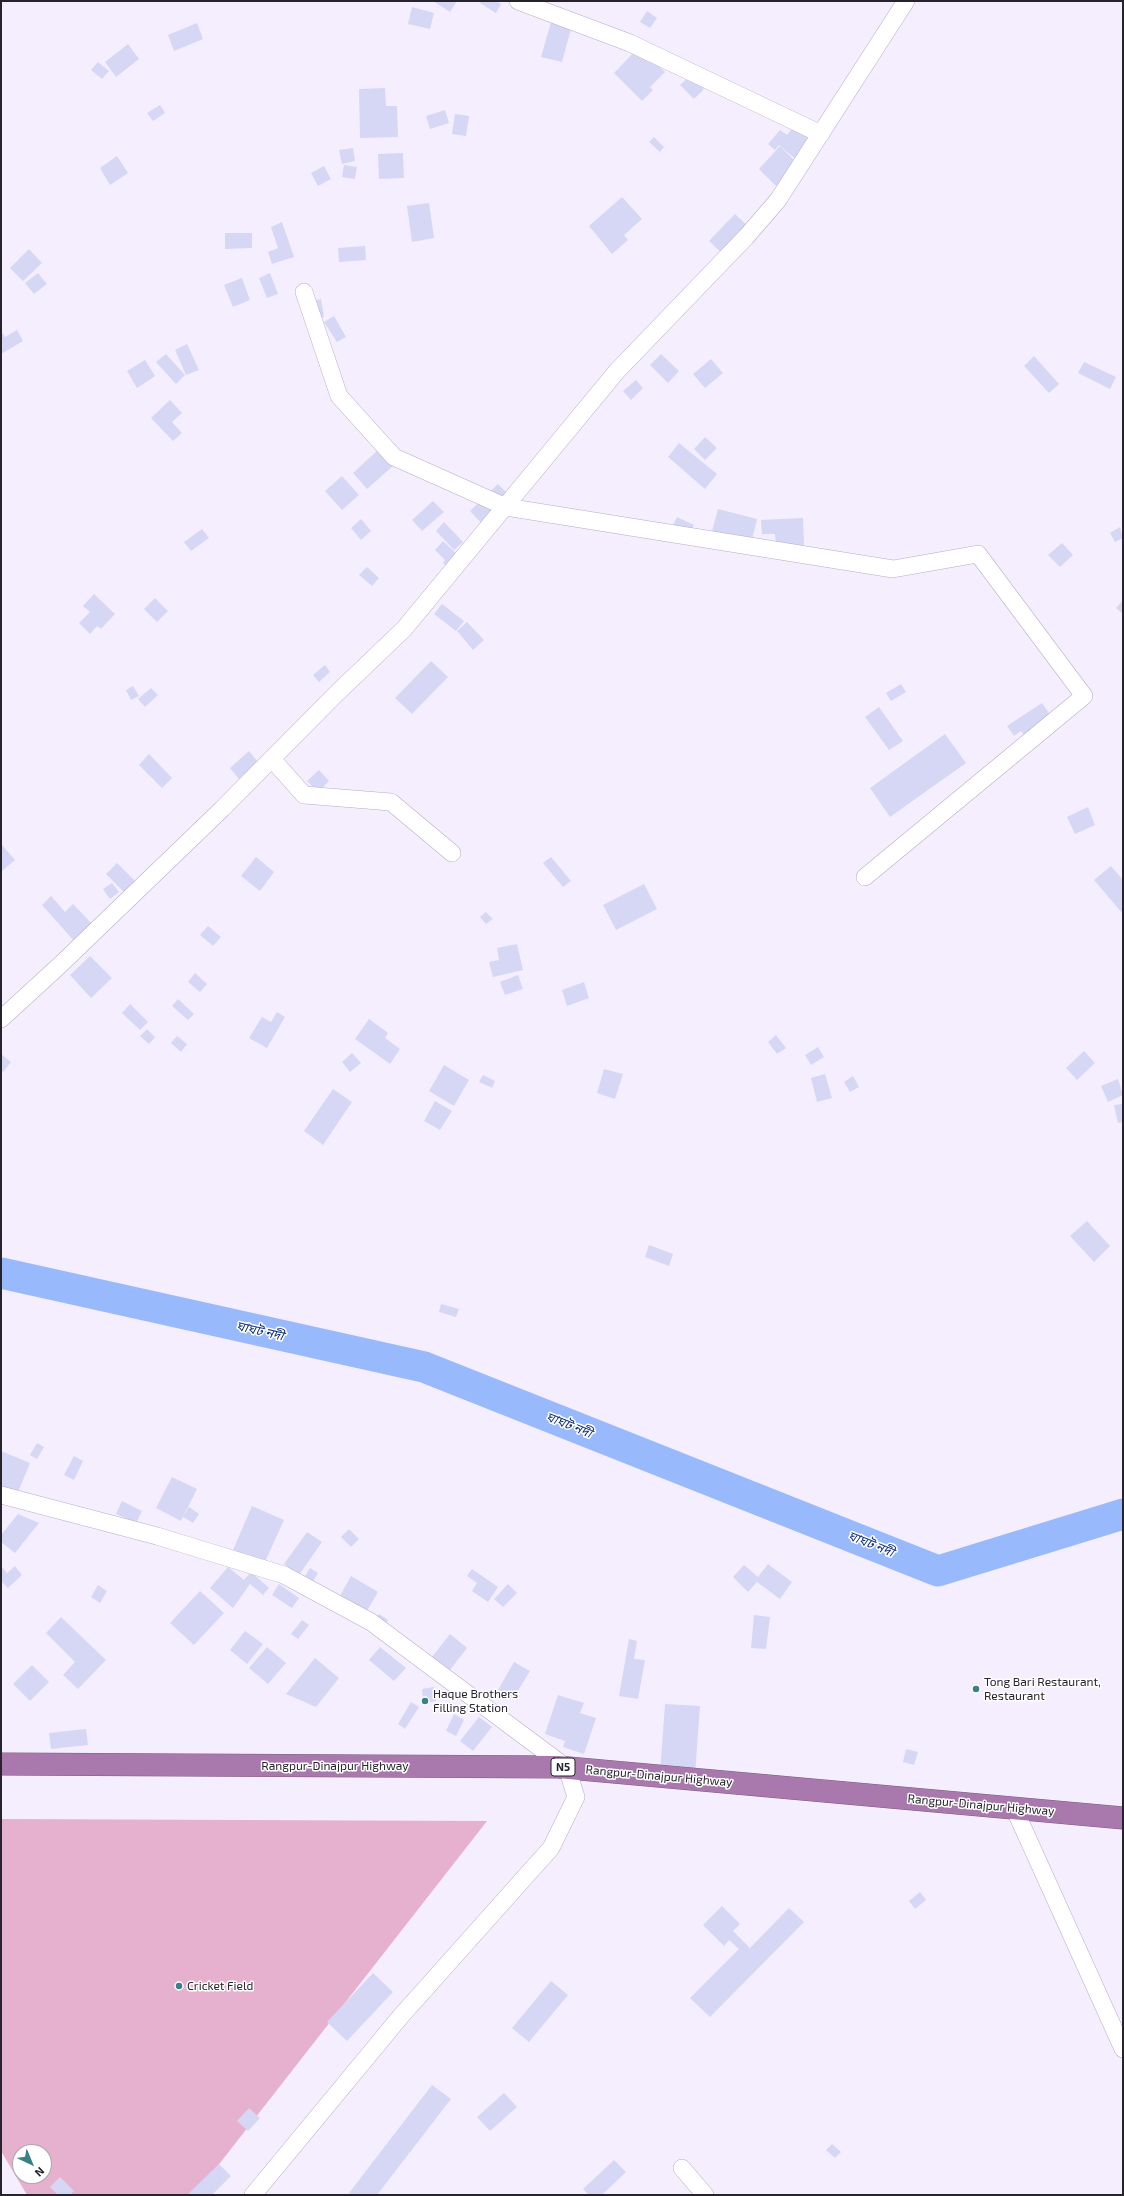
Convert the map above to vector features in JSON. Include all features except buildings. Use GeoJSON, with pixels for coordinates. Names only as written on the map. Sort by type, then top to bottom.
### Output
{"type":"FeatureCollection","features":[{"type":"Feature","properties":{"kind":"highway","name":"Rangpur-Dinajpur Highway"},"geometry":{"type":"LineString","coordinates":[[1,1764],[567,1768],[1123,1818]]}},
{"type":"Feature","properties":{"kind":"street"},"geometry":{"type":"LineString","coordinates":[[518,1],[630,43],[821,134]]}},
{"type":"Feature","properties":{"kind":"street"},"geometry":{"type":"LineString","coordinates":[[1,1018],[66,959],[404,629],[617,371],[746,237],[778,200],[906,1]]}},
{"type":"Feature","properties":{"kind":"street"},"geometry":{"type":"LineString","coordinates":[[304,292],[339,396],[394,457],[506,506],[893,569],[978,554],[1084,696],[865,877]]}},
{"type":"Feature","properties":{"kind":"street"},"geometry":{"type":"LineString","coordinates":[[272,759],[304,795],[391,802],[452,854]]}},
{"type":"Feature","properties":{"kind":"street"},"geometry":{"type":"LineString","coordinates":[[1,1495],[157,1536],[284,1575],[371,1622],[567,1768],[576,1797],[551,1848],[401,2016],[253,2195]]}},
{"type":"Feature","properties":{"kind":"street"},"geometry":{"type":"LineString","coordinates":[[1014,1808],[1123,2049]]}},
{"type":"Feature","properties":{"kind":"street"},"geometry":{"type":"LineString","coordinates":[[682,2168],[704,2195]]}},
{"type":"Feature","properties":{"kind":"shaded area","name":"Cricket Field"},"geometry":{"type":"Polygon","coordinates":[[[1,1819],[487,1821],[195,2195],[27,2195],[20,2184],[52,2184],[52,2144],[12,2144],[12,2170],[1,2151],[1,1819]]]}},
{"type":"Feature","properties":{"kind":"waterway","name":"ঘাঘট নদী"},"geometry":{"type":"LineString","coordinates":[[1,1273],[424,1367],[938,1571],[1123,1514]]}},
{"type":"Feature","properties":{"kind":"place","name":"Tong Bari Restaurant, Restaurant"},"geometry":{"type":"Point","coordinates":[976,1689]}},
{"type":"Feature","properties":{"kind":"place","name":"Haque Brothers Filling Station"},"geometry":{"type":"Point","coordinates":[425,1701]}},
{"type":"Feature","properties":{"kind":"place","name":"Cricket Field"},"geometry":{"type":"Point","coordinates":[179,1986]}}]}
